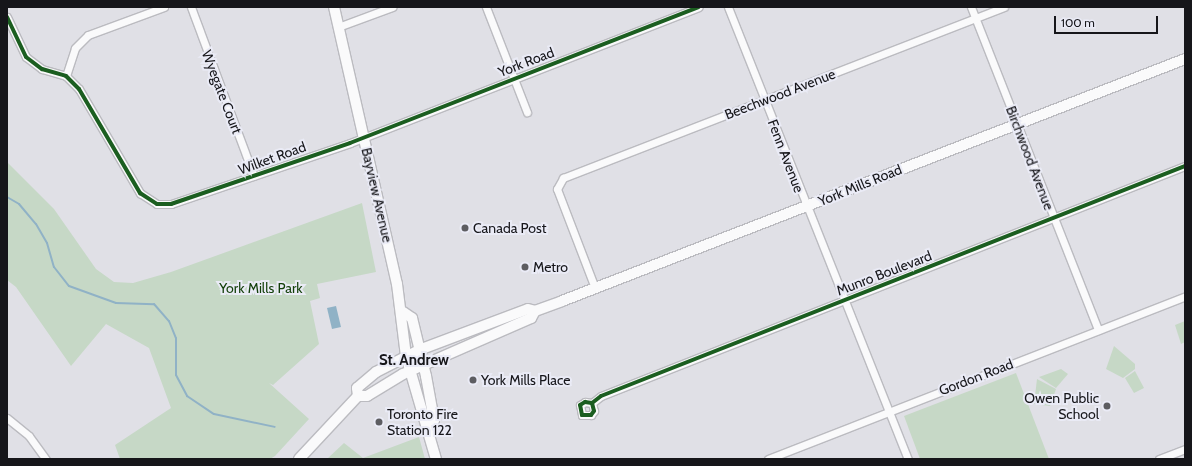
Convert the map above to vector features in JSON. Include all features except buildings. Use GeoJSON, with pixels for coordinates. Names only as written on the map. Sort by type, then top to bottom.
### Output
{"type":"FeatureCollection","features":[{"type":"Feature","properties":{"kind":"main road","name":"Bayview Avenue"},"geometry":{"type":"LineString","coordinates":[[334,7],[403,312],[399,321],[406,356],[423,422],[429,428],[436,459]]}},
{"type":"Feature","properties":{"kind":"main road","name":"York Mills Road"},"geometry":{"type":"LineString","coordinates":[[299,459],[358,396],[367,396],[410,370],[530,318],[535,311],[1185,59]]}},
{"type":"Feature","properties":{"kind":"main road","name":"York Mills Road"},"geometry":{"type":"LineString","coordinates":[[358,396],[357,388],[367,380],[406,356],[528,309],[535,311]]}},
{"type":"Feature","properties":{"kind":"main road","name":"Bayview Avenue"},"geometry":{"type":"LineString","coordinates":[[403,312],[412,318],[423,365],[434,420],[429,428]]}},
{"type":"Feature","properties":{"kind":"street"},"geometry":{"type":"LineString","coordinates":[[7,16],[26,57],[42,69],[66,76],[75,48],[88,35],[164,7]]}},
{"type":"Feature","properties":{"kind":"street","name":"Wyegate Court"},"geometry":{"type":"LineString","coordinates":[[191,7],[254,176]]}},
{"type":"Feature","properties":{"kind":"street"},"geometry":{"type":"LineString","coordinates":[[338,27],[392,7]]}},
{"type":"Feature","properties":{"kind":"street"},"geometry":{"type":"LineString","coordinates":[[486,7],[527,112]]}},
{"type":"Feature","properties":{"kind":"street","name":"York Road"},"geometry":{"type":"LineString","coordinates":[[363,138],[698,7]]}},
{"type":"Feature","properties":{"kind":"street","name":"Fenn Avenue"},"geometry":{"type":"LineString","coordinates":[[728,7],[806,207],[890,411],[908,459]]}},
{"type":"Feature","properties":{"kind":"street","name":"Birchwood Avenue"},"geometry":{"type":"LineString","coordinates":[[971,7],[1098,330]]}},
{"type":"Feature","properties":{"kind":"street","name":"Beechwood Avenue"},"geometry":{"type":"LineString","coordinates":[[595,288],[558,184],[563,178],[1004,7]]}},
{"type":"Feature","properties":{"kind":"street","name":"Wilket Road"},"geometry":{"type":"LineString","coordinates":[[66,76],[85,98],[127,175],[152,202],[184,202],[363,138]]}},
{"type":"Feature","properties":{"kind":"street","name":"Munro Boulevard"},"geometry":{"type":"LineString","coordinates":[[592,403],[601,396],[1185,166]]}},
{"type":"Feature","properties":{"kind":"street","name":"Gordon Road"},"geometry":{"type":"LineString","coordinates":[[768,459],[1185,296]]}},
{"type":"Feature","properties":{"kind":"street"},"geometry":{"type":"LineString","coordinates":[[7,418],[29,436],[46,459]]}},
{"type":"Feature","properties":{"kind":"street"},"geometry":{"type":"LineString","coordinates":[[1159,459],[1185,449]]}},
{"type":"Feature","properties":{"kind":"green space","name":"York Mills Park"},"geometry":{"type":"Polygon","coordinates":[[[7,162],[54,209],[96,269],[114,282],[133,283],[171,272],[362,203],[376,272],[317,284],[320,298],[310,301],[319,344],[273,385],[269,383],[309,419],[275,456],[270,459],[120,459],[115,445],[171,408],[149,348],[106,324],[71,366],[16,287],[7,280],[7,162]]]}},
{"type":"Feature","properties":{"kind":"green space"},"geometry":{"type":"Polygon","coordinates":[[[1185,321],[1185,342],[1181,344],[1175,325],[1185,321]]]}},
{"type":"Feature","properties":{"kind":"green space"},"geometry":{"type":"Polygon","coordinates":[[[1114,346],[1135,364],[1135,369],[1123,378],[1106,369],[1114,346]]]}},
{"type":"Feature","properties":{"kind":"green space"},"geometry":{"type":"Polygon","coordinates":[[[1061,369],[1068,374],[1056,388],[1039,377],[1061,369]]]}},
{"type":"Feature","properties":{"kind":"green space"},"geometry":{"type":"Polygon","coordinates":[[[1135,371],[1144,388],[1134,393],[1125,378],[1135,371]]]}},
{"type":"Feature","properties":{"kind":"green space"},"geometry":{"type":"Polygon","coordinates":[[[1016,373],[1049,459],[920,459],[904,416],[1016,373]]]}},
{"type":"Feature","properties":{"kind":"green space"},"geometry":{"type":"Polygon","coordinates":[[[1037,379],[1056,389],[1050,406],[1034,404],[1037,379]]]}},
{"type":"Feature","properties":{"kind":"green space"},"geometry":{"type":"Polygon","coordinates":[[[419,437],[425,459],[327,459],[344,443],[363,458],[419,437]]]}},
{"type":"Feature","properties":{"kind":"water"},"geometry":{"type":"Polygon","coordinates":[[[336,306],[341,327],[332,329],[327,308],[336,306]]]}},
{"type":"Feature","properties":{"kind":"waterway"},"geometry":{"type":"LineString","coordinates":[[7,197],[19,204],[36,224],[47,243],[54,267],[69,286],[116,303],[154,304],[169,321],[176,338],[176,375],[187,396],[214,414],[275,427]]}},
{"type":"Feature","properties":{"kind":"cycle path"},"geometry":{"type":"LineString","coordinates":[[7,17],[26,57],[42,69],[66,76],[79,89],[140,193],[157,204],[171,204],[350,143],[698,7]]}},
{"type":"Feature","properties":{"kind":"cycle path"},"geometry":{"type":"LineString","coordinates":[[592,403],[594,411],[591,415],[582,415],[580,405],[585,402],[592,403],[601,396],[1185,166]]}},
{"type":"Feature","properties":{"kind":"place","name":"Canada Post"},"geometry":{"type":"Point","coordinates":[465,228]}},
{"type":"Feature","properties":{"kind":"place","name":"Metro"},"geometry":{"type":"Point","coordinates":[525,267]}},
{"type":"Feature","properties":{"kind":"place","name":"York Mills Place"},"geometry":{"type":"Point","coordinates":[473,380]}},
{"type":"Feature","properties":{"kind":"place","name":"Owen Public School"},"geometry":{"type":"Point","coordinates":[1107,406]}},
{"type":"Feature","properties":{"kind":"place","name":"Toronto Fire Station 122"},"geometry":{"type":"Point","coordinates":[379,422]}},
{"type":"Feature","properties":{"kind":"district","name":"St. Andrew"},"geometry":{"type":"Point","coordinates":[414,361]}}]}
